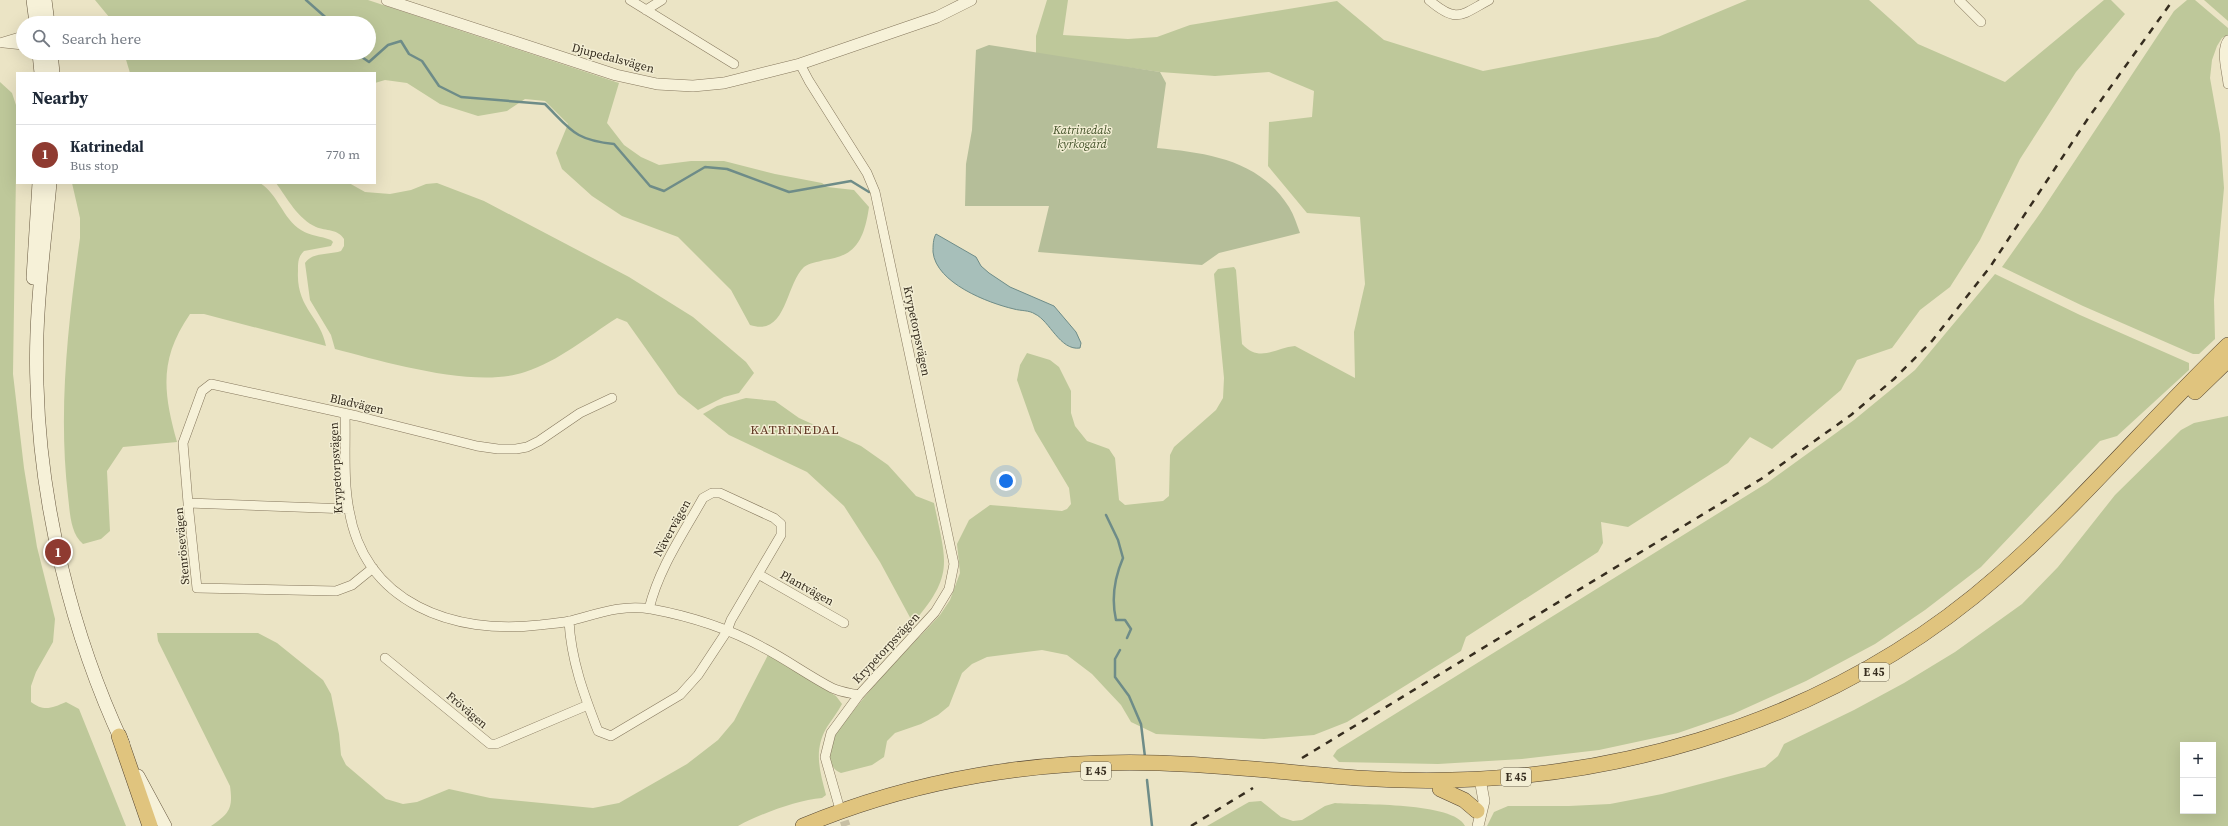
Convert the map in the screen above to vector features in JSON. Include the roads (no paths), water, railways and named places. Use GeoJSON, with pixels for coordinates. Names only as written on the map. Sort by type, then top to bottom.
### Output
{"type":"FeatureCollection","features":[{"type":"Feature","properties":{"kind":"highway","name":"E 45"},"geometry":{"type":"LineString","coordinates":[[825,826],[869,810],[964,786],[1033,776],[1076,772],[1163,770],[1388,789],[1440,789],[1593,767],[1688,744],[1776,713],[1860,672],[1933,626],[1996,578],[2054,523],[2228,345]]}},
{"type":"Feature","properties":{"kind":"highway","name":"E 45"},"geometry":{"type":"LineString","coordinates":[[803,826],[866,803],[963,778],[1031,768],[1081,764],[1145,762],[1361,778],[1525,786],[1596,777],[1692,752],[1779,720],[1864,678],[1938,632],[2001,583],[2055,534],[2228,360]]}},
{"type":"Feature","properties":{"kind":"highway"},"geometry":{"type":"LineString","coordinates":[[119,736],[150,826]]}},
{"type":"Feature","properties":{"kind":"highway"},"geometry":{"type":"LineString","coordinates":[[1440,789],[1464,800],[1478,818]]}},
{"type":"Feature","properties":{"kind":"main road"},"geometry":{"type":"LineString","coordinates":[[33,0],[35,16]]}},
{"type":"Feature","properties":{"kind":"main road"},"geometry":{"type":"LineString","coordinates":[[45,0],[47,16]]}},
{"type":"Feature","properties":{"kind":"main road"},"geometry":{"type":"LineString","coordinates":[[40,60],[41,72]]}},
{"type":"Feature","properties":{"kind":"main road"},"geometry":{"type":"LineString","coordinates":[[52,60],[53,72]]}},
{"type":"Feature","properties":{"kind":"main road"},"geometry":{"type":"LineString","coordinates":[[37,356],[33,288],[39,184]]}},
{"type":"Feature","properties":{"kind":"main road"},"geometry":{"type":"LineString","coordinates":[[50,184],[36,385],[42,454],[61,567],[83,640],[119,736],[164,826]]}},
{"type":"Feature","properties":{"kind":"street","name":"Djupedalsvägen"},"geometry":{"type":"LineString","coordinates":[[387,0],[616,75],[657,84],[693,86],[724,83],[800,64],[937,17],[971,0]]}},
{"type":"Feature","properties":{"kind":"street"},"geometry":{"type":"LineString","coordinates":[[630,0],[734,64]]}},
{"type":"Feature","properties":{"kind":"street"},"geometry":{"type":"LineString","coordinates":[[646,10],[662,0]]}},
{"type":"Feature","properties":{"kind":"street"},"geometry":{"type":"LineString","coordinates":[[1429,0],[1441,10],[1450,15],[1457,16],[1489,0]]}},
{"type":"Feature","properties":{"kind":"street"},"geometry":{"type":"LineString","coordinates":[[1959,0],[1981,22]]}},
{"type":"Feature","properties":{"kind":"street"},"geometry":{"type":"LineString","coordinates":[[1,43],[16,38]]}},
{"type":"Feature","properties":{"kind":"street"},"geometry":{"type":"LineString","coordinates":[[2227,42],[2228,84]]}},
{"type":"Feature","properties":{"kind":"street"},"geometry":{"type":"LineString","coordinates":[[1,43],[16,44]]}},
{"type":"Feature","properties":{"kind":"street","name":"Krypetorpsvägen"},"geometry":{"type":"LineString","coordinates":[[345,414],[349,509],[360,547],[373,568],[411,602],[436,615],[452,621],[499,628],[569,621],[606,610],[650,609],[727,631],[766,649],[834,689],[859,695],[935,612],[949,589],[954,564],[875,192],[867,172],[809,82],[800,64]]}},
{"type":"Feature","properties":{"kind":"street","name":"Bladvägen"},"geometry":{"type":"LineString","coordinates":[[188,502],[183,443],[202,391],[207,385],[215,383],[477,446],[516,449],[539,441],[580,413],[612,398]]}},
{"type":"Feature","properties":{"kind":"street","name":"Nävervägen"},"geometry":{"type":"LineString","coordinates":[[588,705],[598,731],[611,736],[680,695],[698,675],[727,631],[731,620],[781,535],[781,524],[774,518],[720,493],[712,493],[703,498],[655,586],[650,609]]}},
{"type":"Feature","properties":{"kind":"street","name":"Stenrösevägen"},"geometry":{"type":"LineString","coordinates":[[349,509],[188,502],[197,588],[336,591],[352,585],[373,568]]}},
{"type":"Feature","properties":{"kind":"street","name":"Plantvägen"},"geometry":{"type":"LineString","coordinates":[[758,574],[844,623]]}},
{"type":"Feature","properties":{"kind":"street"},"geometry":{"type":"LineString","coordinates":[[569,621],[570,646],[588,705]]}},
{"type":"Feature","properties":{"kind":"street","name":"Frövägen"},"geometry":{"type":"LineString","coordinates":[[385,658],[490,744],[496,744],[588,705]]}},
{"type":"Feature","properties":{"kind":"street"},"geometry":{"type":"LineString","coordinates":[[839,806],[826,765],[826,749],[837,723],[859,695]]}},
{"type":"Feature","properties":{"kind":"street"},"geometry":{"type":"LineString","coordinates":[[1478,818],[1484,801],[1480,784]]}},
{"type":"Feature","properties":{"kind":"water"},"geometry":{"type":"Polygon","coordinates":[[[936,234],[976,257],[981,266],[1010,287],[1054,306],[1076,332],[1081,343],[1080,348],[1073,348],[1067,345],[1046,323],[1033,313],[1003,306],[978,297],[953,282],[943,273],[936,263],[933,252],[936,234]]]}},
{"type":"Feature","properties":{"kind":"waterway"},"geometry":{"type":"LineString","coordinates":[[306,0],[324,16]]}},
{"type":"Feature","properties":{"kind":"waterway"},"geometry":{"type":"LineString","coordinates":[[376,56],[388,45],[401,41],[409,54],[422,61],[439,86],[461,97],[545,104],[575,133],[591,140],[614,144],[650,186],[664,191],[705,167],[727,169],[789,192],[851,181],[869,192]]}},
{"type":"Feature","properties":{"kind":"waterway"},"geometry":{"type":"LineString","coordinates":[[366,60],[369,62],[371,60]]}},
{"type":"Feature","properties":{"kind":"waterway"},"geometry":{"type":"LineString","coordinates":[[1106,515],[1118,540],[1123,558],[1117,573],[1114,589],[1114,612],[1116,620],[1125,620],[1131,629],[1127,638]]}},
{"type":"Feature","properties":{"kind":"waterway"},"geometry":{"type":"LineString","coordinates":[[1120,650],[1115,659],[1115,677],[1129,696],[1141,724],[1145,757]]}},
{"type":"Feature","properties":{"kind":"waterway"},"geometry":{"type":"LineString","coordinates":[[1147,780],[1152,826]]}},
{"type":"Feature","properties":{"kind":"tunnel"},"geometry":{"type":"LineString","coordinates":[[840,808],[846,826]]}},
{"type":"Feature","properties":{"kind":"railway"},"geometry":{"type":"LineString","coordinates":[[1302,758],[1761,479],[1851,415],[1894,379],[1932,341],[1990,267],[2089,117],[2173,0]]}},
{"type":"Feature","properties":{"kind":"railway"},"geometry":{"type":"LineString","coordinates":[[1191,826],[1253,788]]}},
{"type":"Feature","properties":{"kind":"place","name":"Katrinedal"},"geometry":{"type":"Point","coordinates":[58,552]}},
{"type":"Feature","properties":{"kind":"district","name":"KATRINEDAL"},"geometry":{"type":"Point","coordinates":[795,429]}},
{"type":"Feature","properties":{"kind":"park label","name":"Katrinedals kyrkogård"},"geometry":{"type":"Point","coordinates":[1082,137]}}]}
